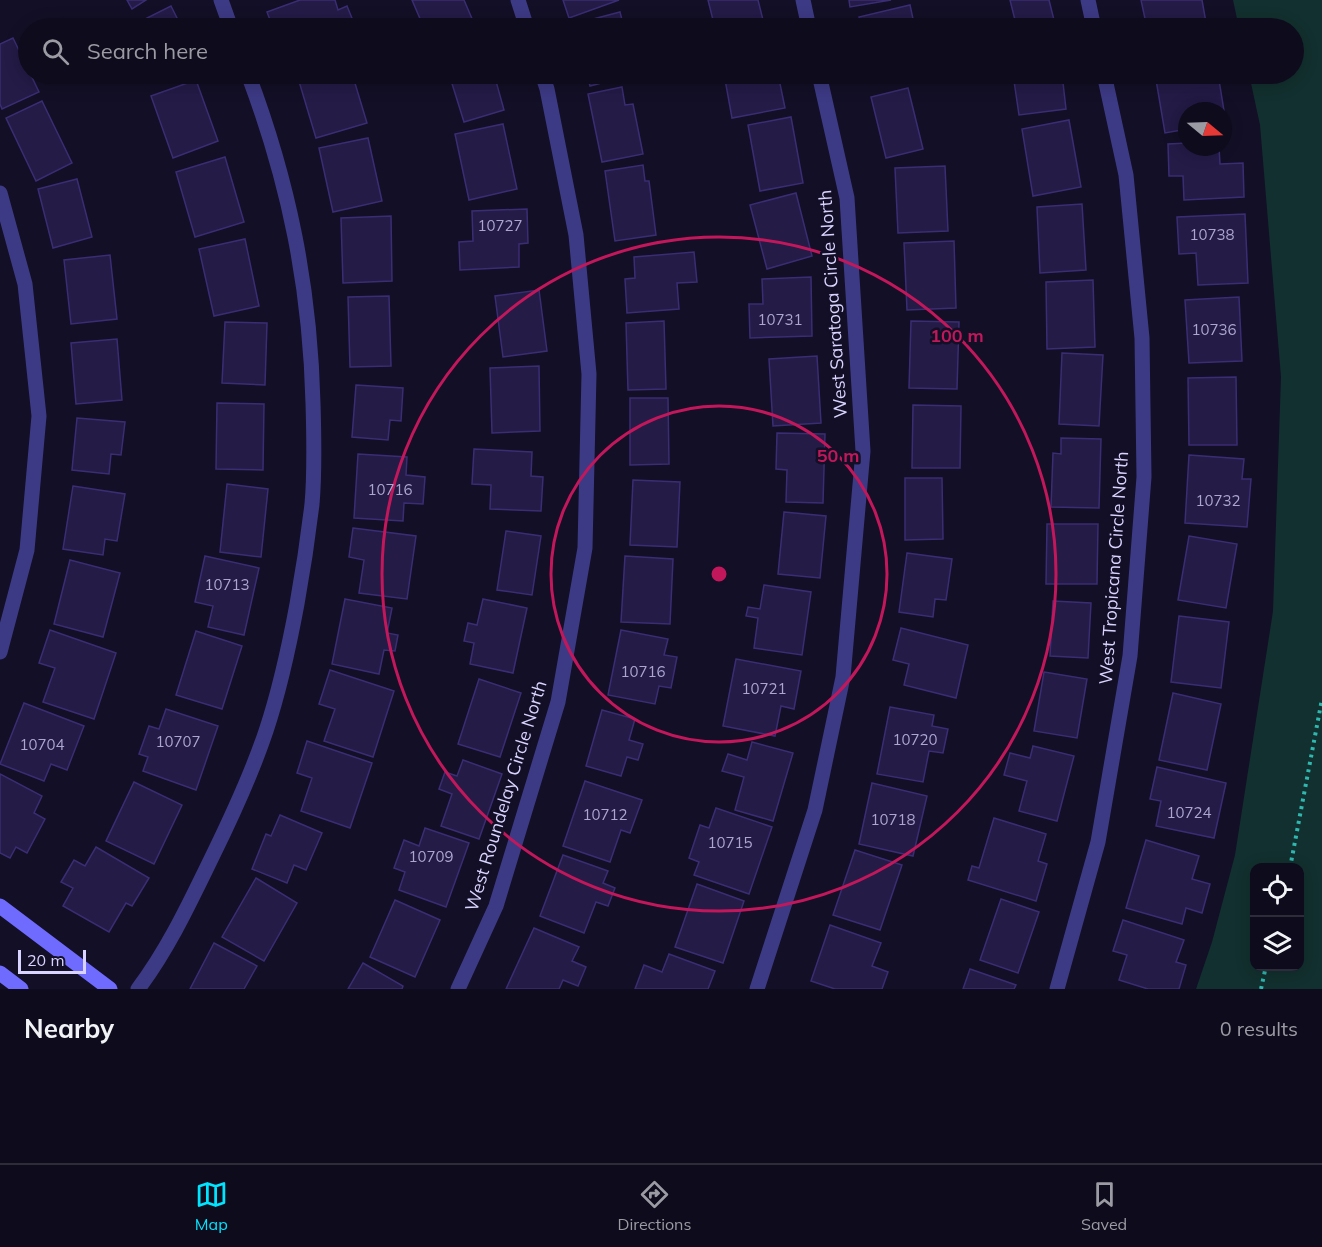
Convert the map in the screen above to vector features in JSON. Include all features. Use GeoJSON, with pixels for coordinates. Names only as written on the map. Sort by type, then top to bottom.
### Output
{"type":"FeatureCollection","features":[{"type":"Feature","properties":{"kind":"street"},"geometry":{"type":"LineString","coordinates":[[221,0],[227,18]]}},
{"type":"Feature","properties":{"kind":"street"},"geometry":{"type":"LineString","coordinates":[[518,0],[524,18]]}},
{"type":"Feature","properties":{"kind":"street"},"geometry":{"type":"LineString","coordinates":[[802,0],[806,18]]}},
{"type":"Feature","properties":{"kind":"street"},"geometry":{"type":"LineString","coordinates":[[1088,0],[1092,18]]}},
{"type":"Feature","properties":{"kind":"street"},"geometry":{"type":"LineString","coordinates":[[138,989],[148,976],[191,900],[242,795],[267,730],[286,665],[303,572],[312,502],[314,425],[306,295],[292,216],[272,141],[252,84]]}},
{"type":"Feature","properties":{"kind":"street","name":"West Roundelay Circle North"},"geometry":{"type":"LineString","coordinates":[[458,989],[496,906],[558,702],[585,548],[589,374],[576,235],[545,84]]}},
{"type":"Feature","properties":{"kind":"street","name":"West Saratoga Circle North"},"geometry":{"type":"LineString","coordinates":[[757,989],[815,810],[843,677],[863,452],[847,198],[821,84]]}},
{"type":"Feature","properties":{"kind":"street","name":"West Tropicana Circle North"},"geometry":{"type":"LineString","coordinates":[[1057,989],[1098,842],[1128,668],[1144,477],[1142,338],[1127,186],[1106,84]]}},
{"type":"Feature","properties":{"kind":"street"},"geometry":{"type":"LineString","coordinates":[[0,192],[25,284],[39,416],[27,550],[0,652]]}},
{"type":"Feature","properties":{"kind":"street"},"geometry":{"type":"LineString","coordinates":[[0,906],[110,989]]}},
{"type":"Feature","properties":{"kind":"street"},"geometry":{"type":"LineString","coordinates":[[0,973],[21,989]]}},
{"type":"Feature","properties":{"kind":"path"},"geometry":{"type":"LineString","coordinates":[[1291,863],[1322,699]]}},
{"type":"Feature","properties":{"kind":"path"},"geometry":{"type":"LineString","coordinates":[[1261,989],[1265,971]]}},
{"type":"Feature","properties":{"kind":"green space"},"geometry":{"type":"Polygon","coordinates":[[[1233,0],[1322,0],[1322,989],[1196,989],[1212,942],[1235,855],[1273,611],[1281,377],[1260,125],[1251,84],[1304,84],[1304,18],[1237,18],[1233,0]]]}},
{"type":"Feature","properties":{"kind":"building"},"geometry":{"type":"Polygon","coordinates":[[[127,0],[146,0],[132,9],[127,0]]]}},
{"type":"Feature","properties":{"kind":"building"},"geometry":{"type":"Polygon","coordinates":[[[300,0],[335,0],[338,10],[347,6],[352,18],[269,18],[267,12],[300,0]]]}},
{"type":"Feature","properties":{"kind":"building"},"geometry":{"type":"Polygon","coordinates":[[[412,0],[464,0],[472,18],[420,18],[412,0]]]}},
{"type":"Feature","properties":{"kind":"building"},"geometry":{"type":"Polygon","coordinates":[[[563,0],[619,0],[569,18],[563,0]]]}},
{"type":"Feature","properties":{"kind":"building"},"geometry":{"type":"Polygon","coordinates":[[[708,0],[758,0],[762,18],[712,18],[708,0]]]}},
{"type":"Feature","properties":{"kind":"building"},"geometry":{"type":"Polygon","coordinates":[[[849,0],[891,0],[850,7],[849,0]]]}},
{"type":"Feature","properties":{"kind":"building"},"geometry":{"type":"Polygon","coordinates":[[[1010,0],[1049,0],[1054,18],[1014,18],[1010,0]]]}},
{"type":"Feature","properties":{"kind":"building"},"geometry":{"type":"Polygon","coordinates":[[[1141,0],[1202,0],[1205,18],[1145,18],[1141,0]]]}},
{"type":"Feature","properties":{"kind":"building"},"geometry":{"type":"Polygon","coordinates":[[[910,5],[913,18],[859,18],[910,5]]]}},
{"type":"Feature","properties":{"kind":"building"},"geometry":{"type":"Polygon","coordinates":[[[171,6],[177,18],[147,18],[171,6]]]}},
{"type":"Feature","properties":{"kind":"building"},"geometry":{"type":"Polygon","coordinates":[[[620,12],[622,18],[597,18],[620,12]]]}},
{"type":"Feature","properties":{"kind":"building"},"geometry":{"type":"Polygon","coordinates":[[[13,38],[18,48],[18,84],[35,84],[39,92],[2,109],[0,104],[0,44],[13,38]]]}},
{"type":"Feature","properties":{"kind":"building"},"geometry":{"type":"Polygon","coordinates":[[[185,84],[197,84],[218,141],[173,158],[151,96],[185,84]]]}},
{"type":"Feature","properties":{"kind":"building"},"geometry":{"type":"Polygon","coordinates":[[[300,84],[355,84],[367,123],[316,138],[300,84]]]}},
{"type":"Feature","properties":{"kind":"building"},"geometry":{"type":"Polygon","coordinates":[[[452,84],[497,84],[504,110],[464,122],[452,84]]]}},
{"type":"Feature","properties":{"kind":"building"},"geometry":{"type":"Polygon","coordinates":[[[726,84],[780,84],[785,108],[732,118],[726,84]]]}},
{"type":"Feature","properties":{"kind":"building"},"geometry":{"type":"Polygon","coordinates":[[[1014,84],[1063,84],[1066,109],[1019,115],[1014,84]]]}},
{"type":"Feature","properties":{"kind":"building"},"geometry":{"type":"Polygon","coordinates":[[[1157,84],[1220,84],[1223,102],[1178,102],[1178,131],[1165,133],[1157,84]]]}},
{"type":"Feature","properties":{"kind":"building"},"geometry":{"type":"Polygon","coordinates":[[[622,87],[625,105],[633,104],[643,154],[602,162],[588,94],[622,87]]]}},
{"type":"Feature","properties":{"kind":"building"},"geometry":{"type":"Polygon","coordinates":[[[908,88],[923,149],[886,158],[871,97],[908,88]]]}},
{"type":"Feature","properties":{"kind":"building"},"geometry":{"type":"Polygon","coordinates":[[[42,101],[72,163],[36,181],[6,118],[42,101]]]}},
{"type":"Feature","properties":{"kind":"building"},"geometry":{"type":"Polygon","coordinates":[[[791,117],[803,183],[760,191],[748,125],[791,117]]]}},
{"type":"Feature","properties":{"kind":"building"},"geometry":{"type":"Polygon","coordinates":[[[1069,120],[1081,187],[1033,196],[1022,129],[1069,120]]]}},
{"type":"Feature","properties":{"kind":"building"},"geometry":{"type":"Polygon","coordinates":[[[503,124],[517,189],[469,200],[455,134],[503,124]]]}},
{"type":"Feature","properties":{"kind":"building"},"geometry":{"type":"Polygon","coordinates":[[[368,138],[382,201],[333,212],[319,148],[368,138]]]}},
{"type":"Feature","properties":{"kind":"building"},"geometry":{"type":"Polygon","coordinates":[[[1178,143],[1178,156],[1220,156],[1220,164],[1243,163],[1244,197],[1184,200],[1183,176],[1169,176],[1168,144],[1178,143]]]}},
{"type":"Feature","properties":{"kind":"building"},"geometry":{"type":"Polygon","coordinates":[[[225,157],[244,222],[195,237],[176,172],[225,157]]]}},
{"type":"Feature","properties":{"kind":"building"},"geometry":{"type":"Polygon","coordinates":[[[643,165],[645,181],[649,181],[656,235],[615,241],[605,171],[643,165]]]}},
{"type":"Feature","properties":{"kind":"building"},"geometry":{"type":"Polygon","coordinates":[[[945,166],[948,231],[898,233],[895,168],[945,166]]]}},
{"type":"Feature","properties":{"kind":"building"},"geometry":{"type":"Polygon","coordinates":[[[77,179],[92,237],[53,248],[38,189],[77,179]]]}},
{"type":"Feature","properties":{"kind":"building"},"geometry":{"type":"Polygon","coordinates":[[[796,193],[812,256],[767,269],[750,205],[796,193]]]}},
{"type":"Feature","properties":{"kind":"building"},"geometry":{"type":"Polygon","coordinates":[[[1082,204],[1086,270],[1040,273],[1037,207],[1082,204]]]}},
{"type":"Feature","properties":{"kind":"building"},"geometry":{"type":"Polygon","coordinates":[[[527,209],[528,243],[519,244],[519,267],[460,270],[459,242],[473,241],[472,211],[527,209]]]}},
{"type":"Feature","properties":{"kind":"building"},"geometry":{"type":"Polygon","coordinates":[[[1245,214],[1248,283],[1198,285],[1196,253],[1179,254],[1177,217],[1245,214]]]}},
{"type":"Feature","properties":{"kind":"building"},"geometry":{"type":"Polygon","coordinates":[[[391,216],[392,281],[343,283],[341,218],[391,216]]]}},
{"type":"Feature","properties":{"kind":"building"},"geometry":{"type":"Polygon","coordinates":[[[245,239],[259,306],[214,316],[199,249],[245,239]]]}},
{"type":"Feature","properties":{"kind":"building"},"geometry":{"type":"Polygon","coordinates":[[[954,241],[956,308],[907,310],[904,243],[954,241]]]}},
{"type":"Feature","properties":{"kind":"building"},"geometry":{"type":"Polygon","coordinates":[[[694,252],[697,282],[677,283],[679,309],[627,313],[625,279],[635,278],[634,257],[694,252]]]}},
{"type":"Feature","properties":{"kind":"building"},"geometry":{"type":"Polygon","coordinates":[[[110,255],[117,319],[71,324],[64,260],[110,255]]]}},
{"type":"Feature","properties":{"kind":"building"},"geometry":{"type":"Polygon","coordinates":[[[811,277],[812,336],[750,338],[749,304],[763,304],[762,279],[811,277]]]}},
{"type":"Feature","properties":{"kind":"building"},"geometry":{"type":"Polygon","coordinates":[[[1093,280],[1095,347],[1047,349],[1046,282],[1093,280]]]}},
{"type":"Feature","properties":{"kind":"building"},"geometry":{"type":"Polygon","coordinates":[[[539,290],[547,351],[503,357],[495,296],[539,290]]]}},
{"type":"Feature","properties":{"kind":"building"},"geometry":{"type":"Polygon","coordinates":[[[389,296],[391,366],[350,367],[348,297],[389,296]]]}},
{"type":"Feature","properties":{"kind":"building"},"geometry":{"type":"Polygon","coordinates":[[[1239,297],[1242,361],[1189,363],[1185,300],[1239,297]]]}},
{"type":"Feature","properties":{"kind":"building"},"geometry":{"type":"Polygon","coordinates":[[[664,321],[666,389],[628,390],[626,323],[664,321]]]}},
{"type":"Feature","properties":{"kind":"building"},"geometry":{"type":"Polygon","coordinates":[[[911,321],[959,322],[957,389],[909,388],[911,321]]]}},
{"type":"Feature","properties":{"kind":"building"},"geometry":{"type":"Polygon","coordinates":[[[225,322],[267,323],[265,385],[222,383],[225,322]]]}},
{"type":"Feature","properties":{"kind":"building"},"geometry":{"type":"Polygon","coordinates":[[[117,339],[122,400],[76,404],[71,343],[117,339]]]}},
{"type":"Feature","properties":{"kind":"building"},"geometry":{"type":"Polygon","coordinates":[[[1062,353],[1103,355],[1099,426],[1059,424],[1062,353]]]}},
{"type":"Feature","properties":{"kind":"building"},"geometry":{"type":"Polygon","coordinates":[[[817,356],[821,423],[773,426],[769,359],[817,356]]]}},
{"type":"Feature","properties":{"kind":"building"},"geometry":{"type":"Polygon","coordinates":[[[539,366],[540,431],[492,433],[490,368],[539,366]]]}},
{"type":"Feature","properties":{"kind":"building"},"geometry":{"type":"Polygon","coordinates":[[[1236,377],[1237,445],[1189,445],[1188,378],[1236,377]]]}},
{"type":"Feature","properties":{"kind":"building"},"geometry":{"type":"Polygon","coordinates":[[[356,385],[403,388],[401,421],[390,420],[388,440],[352,437],[356,385]]]}},
{"type":"Feature","properties":{"kind":"building"},"geometry":{"type":"Polygon","coordinates":[[[630,398],[668,398],[669,464],[630,465],[630,398]]]}},
{"type":"Feature","properties":{"kind":"building"},"geometry":{"type":"Polygon","coordinates":[[[217,403],[264,404],[263,470],[216,469],[217,403]]]}},
{"type":"Feature","properties":{"kind":"building"},"geometry":{"type":"Polygon","coordinates":[[[913,405],[961,406],[960,468],[912,468],[913,405]]]}},
{"type":"Feature","properties":{"kind":"building"},"geometry":{"type":"Polygon","coordinates":[[[77,418],[125,422],[121,455],[111,454],[109,474],[72,470],[77,418]]]}},
{"type":"Feature","properties":{"kind":"building"},"geometry":{"type":"Polygon","coordinates":[[[777,433],[825,434],[823,503],[786,502],[787,470],[776,469],[777,433]]]}},
{"type":"Feature","properties":{"kind":"building"},"geometry":{"type":"Polygon","coordinates":[[[1061,438],[1101,439],[1099,508],[1051,507],[1053,453],[1061,454],[1061,438]]]}},
{"type":"Feature","properties":{"kind":"building"},"geometry":{"type":"Polygon","coordinates":[[[474,449],[532,452],[531,476],[543,477],[541,511],[490,509],[491,485],[472,484],[474,449]]]}},
{"type":"Feature","properties":{"kind":"building"},"geometry":{"type":"Polygon","coordinates":[[[358,454],[407,457],[406,475],[425,477],[423,504],[404,503],[403,521],[354,518],[358,454]]]}},
{"type":"Feature","properties":{"kind":"building"},"geometry":{"type":"Polygon","coordinates":[[[1189,455],[1244,459],[1242,479],[1251,479],[1247,527],[1185,523],[1189,455]]]}},
{"type":"Feature","properties":{"kind":"building"},"geometry":{"type":"Polygon","coordinates":[[[905,478],[942,478],[943,539],[905,540],[905,478]]]}},
{"type":"Feature","properties":{"kind":"building"},"geometry":{"type":"Polygon","coordinates":[[[633,480],[680,482],[677,547],[630,545],[633,480]]]}},
{"type":"Feature","properties":{"kind":"building"},"geometry":{"type":"Polygon","coordinates":[[[227,484],[268,489],[261,557],[220,552],[227,484]]]}},
{"type":"Feature","properties":{"kind":"building"},"geometry":{"type":"Polygon","coordinates":[[[73,486],[125,494],[117,541],[105,539],[103,555],[63,549],[73,486]]]}},
{"type":"Feature","properties":{"kind":"building"},"geometry":{"type":"Polygon","coordinates":[[[784,512],[826,516],[820,578],[778,574],[784,512]]]}},
{"type":"Feature","properties":{"kind":"building"},"geometry":{"type":"Polygon","coordinates":[[[1047,524],[1098,524],[1097,584],[1046,584],[1047,524]]]}},
{"type":"Feature","properties":{"kind":"building"},"geometry":{"type":"Polygon","coordinates":[[[353,528],[416,536],[407,599],[359,593],[364,560],[349,557],[353,528]]]}},
{"type":"Feature","properties":{"kind":"building"},"geometry":{"type":"Polygon","coordinates":[[[506,531],[541,536],[532,595],[497,590],[506,531]]]}},
{"type":"Feature","properties":{"kind":"building"},"geometry":{"type":"Polygon","coordinates":[[[1189,536],[1237,544],[1226,608],[1178,600],[1189,536]]]}},
{"type":"Feature","properties":{"kind":"building"},"geometry":{"type":"Polygon","coordinates":[[[907,553],[952,559],[946,600],[935,599],[933,617],[899,612],[907,553]]]}},
{"type":"Feature","properties":{"kind":"building"},"geometry":{"type":"Polygon","coordinates":[[[205,556],[259,568],[244,635],[208,627],[213,606],[195,602],[205,556]]]}},
{"type":"Feature","properties":{"kind":"building"},"geometry":{"type":"Polygon","coordinates":[[[625,556],[673,559],[670,624],[621,622],[625,556]]]}},
{"type":"Feature","properties":{"kind":"building"},"geometry":{"type":"Polygon","coordinates":[[[70,560],[120,573],[103,637],[54,624],[70,560]]]}},
{"type":"Feature","properties":{"kind":"building"},"geometry":{"type":"Polygon","coordinates":[[[764,585],[811,592],[802,655],[754,648],[758,618],[746,616],[748,607],[760,609],[764,585]]]}},
{"type":"Feature","properties":{"kind":"building"},"geometry":{"type":"Polygon","coordinates":[[[345,599],[392,608],[387,633],[398,635],[395,651],[384,650],[379,674],[332,664],[345,599]]]}},
{"type":"Feature","properties":{"kind":"building"},"geometry":{"type":"Polygon","coordinates":[[[483,599],[527,608],[513,673],[470,664],[474,643],[464,641],[468,623],[477,625],[483,599]]]}},
{"type":"Feature","properties":{"kind":"building"},"geometry":{"type":"Polygon","coordinates":[[[1053,601],[1091,603],[1088,658],[1050,656],[1053,601]]]}},
{"type":"Feature","properties":{"kind":"building"},"geometry":{"type":"Polygon","coordinates":[[[1179,616],[1229,622],[1221,688],[1171,682],[1179,616]]]}},
{"type":"Feature","properties":{"kind":"building"},"geometry":{"type":"Polygon","coordinates":[[[901,628],[968,645],[956,698],[904,685],[909,664],[893,660],[901,628]]]}},
{"type":"Feature","properties":{"kind":"building"},"geometry":{"type":"Polygon","coordinates":[[[50,630],[116,653],[94,719],[43,702],[55,668],[39,663],[50,630]]]}},
{"type":"Feature","properties":{"kind":"building"},"geometry":{"type":"Polygon","coordinates":[[[621,630],[668,639],[664,655],[677,657],[671,688],[659,686],[655,704],[608,695],[621,630]]]}},
{"type":"Feature","properties":{"kind":"building"},"geometry":{"type":"Polygon","coordinates":[[[196,631],[242,646],[222,709],[176,695],[196,631]]]}},
{"type":"Feature","properties":{"kind":"building"},"geometry":{"type":"Polygon","coordinates":[[[736,659],[801,671],[794,709],[781,706],[775,736],[723,726],[736,659]]]}},
{"type":"Feature","properties":{"kind":"building"},"geometry":{"type":"Polygon","coordinates":[[[330,670],[394,691],[373,757],[324,741],[335,709],[319,704],[330,670]]]}},
{"type":"Feature","properties":{"kind":"building"},"geometry":{"type":"Polygon","coordinates":[[[1044,672],[1087,679],[1077,738],[1034,731],[1044,672]]]}},
{"type":"Feature","properties":{"kind":"building"},"geometry":{"type":"Polygon","coordinates":[[[479,679],[521,693],[500,757],[458,744],[479,679]]]}},
{"type":"Feature","properties":{"kind":"building"},"geometry":{"type":"Polygon","coordinates":[[[1173,693],[1221,704],[1207,770],[1159,760],[1173,693]]]}},
{"type":"Feature","properties":{"kind":"building"},"geometry":{"type":"Polygon","coordinates":[[[24,703],[84,726],[67,770],[51,764],[44,781],[0,764],[24,703]]]}},
{"type":"Feature","properties":{"kind":"building"},"geometry":{"type":"Polygon","coordinates":[[[890,707],[934,715],[932,726],[948,729],[943,753],[929,751],[923,782],[877,774],[890,707]]]}},
{"type":"Feature","properties":{"kind":"building"},"geometry":{"type":"Polygon","coordinates":[[[166,709],[218,726],[196,790],[143,771],[148,757],[139,754],[149,726],[159,729],[166,709]]]}},
{"type":"Feature","properties":{"kind":"building"},"geometry":{"type":"Polygon","coordinates":[[[602,710],[635,719],[629,740],[643,744],[638,760],[627,757],[621,776],[586,766],[602,710]]]}},
{"type":"Feature","properties":{"kind":"building"},"geometry":{"type":"Polygon","coordinates":[[[307,741],[372,763],[350,828],[301,811],[312,778],[297,773],[307,741]]]}},
{"type":"Feature","properties":{"kind":"building"},"geometry":{"type":"Polygon","coordinates":[[[752,742],[793,753],[773,821],[735,810],[744,777],[722,771],[728,754],[747,760],[752,742]]]}},
{"type":"Feature","properties":{"kind":"building"},"geometry":{"type":"Polygon","coordinates":[[[1033,746],[1074,756],[1057,821],[1019,811],[1027,781],[1004,775],[1010,753],[1030,758],[1033,746]]]}},
{"type":"Feature","properties":{"kind":"building"},"geometry":{"type":"Polygon","coordinates":[[[463,760],[502,774],[479,839],[441,826],[452,794],[439,789],[445,772],[457,776],[463,760]]]}},
{"type":"Feature","properties":{"kind":"building"},"geometry":{"type":"Polygon","coordinates":[[[1157,767],[1226,783],[1214,838],[1156,826],[1161,801],[1150,799],[1157,767]]]}},
{"type":"Feature","properties":{"kind":"building"},"geometry":{"type":"Polygon","coordinates":[[[0,774],[42,796],[34,813],[45,819],[27,853],[16,847],[10,858],[0,853],[0,774]]]}},
{"type":"Feature","properties":{"kind":"building"},"geometry":{"type":"Polygon","coordinates":[[[585,781],[642,800],[630,833],[621,830],[610,862],[563,846],[585,781]]]}},
{"type":"Feature","properties":{"kind":"building"},"geometry":{"type":"Polygon","coordinates":[[[134,782],[182,805],[154,864],[106,841],[134,782]]]}},
{"type":"Feature","properties":{"kind":"building"},"geometry":{"type":"Polygon","coordinates":[[[872,783],[927,796],[913,856],[859,844],[872,783]]]}},
{"type":"Feature","properties":{"kind":"building"},"geometry":{"type":"Polygon","coordinates":[[[716,808],[772,827],[749,894],[694,875],[699,862],[689,858],[700,825],[709,828],[716,808]]]}},
{"type":"Feature","properties":{"kind":"building"},"geometry":{"type":"Polygon","coordinates":[[[280,815],[322,833],[306,870],[294,865],[287,883],[252,869],[266,834],[271,836],[280,815]]]}},
{"type":"Feature","properties":{"kind":"building"},"geometry":{"type":"Polygon","coordinates":[[[994,818],[1046,834],[1038,861],[1047,864],[1036,901],[968,880],[972,866],[979,868],[994,818]]]}},
{"type":"Feature","properties":{"kind":"building"},"geometry":{"type":"Polygon","coordinates":[[[425,828],[469,843],[446,907],[399,890],[405,872],[394,868],[404,840],[419,846],[425,828]]]}},
{"type":"Feature","properties":{"kind":"building"},"geometry":{"type":"Polygon","coordinates":[[[1146,840],[1199,856],[1192,879],[1210,884],[1202,913],[1186,908],[1182,924],[1126,908],[1146,840]]]}},
{"type":"Feature","properties":{"kind":"building"},"geometry":{"type":"Polygon","coordinates":[[[96,847],[149,878],[132,906],[126,903],[109,932],[63,906],[73,888],[61,882],[74,860],[85,866],[96,847]]]}},
{"type":"Feature","properties":{"kind":"building"},"geometry":{"type":"Polygon","coordinates":[[[855,850],[902,865],[880,930],[833,915],[855,850]]]}},
{"type":"Feature","properties":{"kind":"building"},"geometry":{"type":"Polygon","coordinates":[[[563,855],[608,871],[603,883],[615,888],[608,906],[596,902],[584,933],[540,916],[563,855]]]}},
{"type":"Feature","properties":{"kind":"building"},"geometry":{"type":"Polygon","coordinates":[[[256,878],[297,903],[264,961],[222,937],[256,878]]]}},
{"type":"Feature","properties":{"kind":"building"},"geometry":{"type":"Polygon","coordinates":[[[697,884],[744,901],[723,963],[675,947],[697,884]]]}},
{"type":"Feature","properties":{"kind":"building"},"geometry":{"type":"Polygon","coordinates":[[[1001,899],[1039,912],[1018,973],[980,960],[1001,899]]]}},
{"type":"Feature","properties":{"kind":"building"},"geometry":{"type":"Polygon","coordinates":[[[395,900],[440,920],[415,977],[370,957],[395,900]]]}},
{"type":"Feature","properties":{"kind":"building"},"geometry":{"type":"Polygon","coordinates":[[[1123,920],[1184,940],[1176,962],[1186,965],[1179,989],[1148,989],[1119,980],[1127,955],[1113,951],[1123,920]]]}},
{"type":"Feature","properties":{"kind":"building"},"geometry":{"type":"Polygon","coordinates":[[[830,925],[881,943],[872,966],[888,972],[882,989],[835,989],[811,981],[830,925]]]}},
{"type":"Feature","properties":{"kind":"building"},"geometry":{"type":"Polygon","coordinates":[[[534,928],[579,947],[572,961],[586,967],[578,986],[563,980],[559,989],[506,989],[534,928]]]}},
{"type":"Feature","properties":{"kind":"building"},"geometry":{"type":"Polygon","coordinates":[[[214,943],[257,966],[244,989],[190,989],[214,943]]]}},
{"type":"Feature","properties":{"kind":"building"},"geometry":{"type":"Polygon","coordinates":[[[669,954],[715,971],[708,989],[635,989],[644,965],[662,972],[669,954]]]}},
{"type":"Feature","properties":{"kind":"building"},"geometry":{"type":"Polygon","coordinates":[[[363,963],[403,986],[402,989],[348,989],[363,963]]]}},
{"type":"Feature","properties":{"kind":"building"},"geometry":{"type":"Polygon","coordinates":[[[970,969],[1016,985],[1014,989],[963,989],[970,969]]]}}]}
